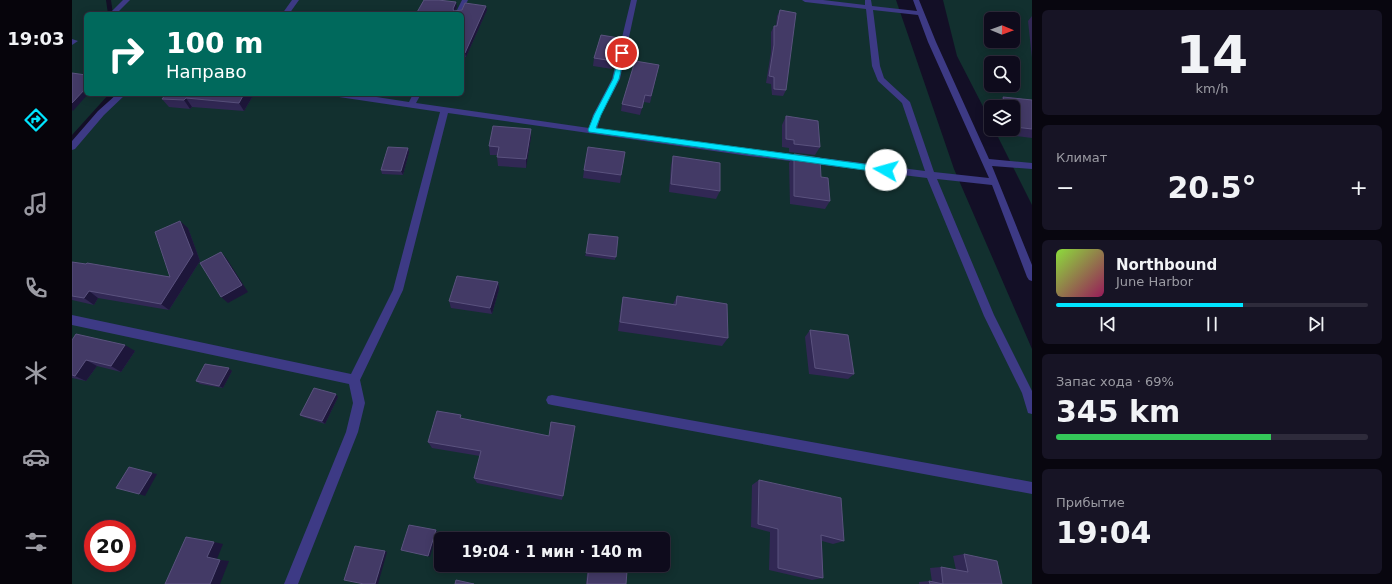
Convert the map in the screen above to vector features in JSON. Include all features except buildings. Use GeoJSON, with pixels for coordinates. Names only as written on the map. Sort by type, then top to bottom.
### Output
{"type":"FeatureCollection","features":[{"type":"Feature","properties":{"kind":"street"},"geometry":{"type":"LineString","coordinates":[[114,12],[127,0]]}},
{"type":"Feature","properties":{"kind":"street"},"geometry":{"type":"LineString","coordinates":[[286,12],[296,0]]}},
{"type":"Feature","properties":{"kind":"street"},"geometry":{"type":"LineString","coordinates":[[459,12],[465,0]]}},
{"type":"Feature","properties":{"kind":"street"},"geometry":{"type":"LineString","coordinates":[[592,130],[597,115],[616,79],[634,0]]}},
{"type":"Feature","properties":{"kind":"street"},"geometry":{"type":"LineString","coordinates":[[805,0],[870,4],[920,13]]}},
{"type":"Feature","properties":{"kind":"street"},"geometry":{"type":"LineString","coordinates":[[916,0],[920,13],[996,182],[1032,277]]}},
{"type":"Feature","properties":{"kind":"street"},"geometry":{"type":"LineString","coordinates":[[870,4],[876,66],[880,79],[906,102],[931,176],[989,316],[1027,392],[1032,408]]}},
{"type":"Feature","properties":{"kind":"street"},"geometry":{"type":"LineString","coordinates":[[72,148],[101,114],[120,96]]}},
{"type":"Feature","properties":{"kind":"street"},"geometry":{"type":"LineString","coordinates":[[352,96],[444,111],[797,159],[931,176],[996,182]]}},
{"type":"Feature","properties":{"kind":"street"},"geometry":{"type":"LineString","coordinates":[[411,105],[416,96]]}},
{"type":"Feature","properties":{"kind":"street"},"geometry":{"type":"LineString","coordinates":[[291,584],[352,432],[359,404],[354,380],[398,290],[444,111]]}},
{"type":"Feature","properties":{"kind":"street"},"geometry":{"type":"LineString","coordinates":[[986,162],[1032,166]]}},
{"type":"Feature","properties":{"kind":"street"},"geometry":{"type":"LineString","coordinates":[[72,320],[354,380]]}},
{"type":"Feature","properties":{"kind":"street"},"geometry":{"type":"LineString","coordinates":[[552,400],[1032,488]]}},
{"type":"Feature","properties":{"kind":"green space"},"geometry":{"type":"Polygon","coordinates":[[[72,0],[106,0],[108,12],[84,12],[84,96],[107,96],[72,135],[72,0]]]}},
{"type":"Feature","properties":{"kind":"green space"},"geometry":{"type":"Polygon","coordinates":[[[111,0],[896,0],[954,169],[1032,349],[1032,584],[72,584],[72,145],[114,96],[464,96],[464,12],[113,12],[111,0]]]}},
{"type":"Feature","properties":{"kind":"green space"},"geometry":{"type":"Polygon","coordinates":[[[943,0],[1032,0],[1032,205],[998,136],[1020,136],[1020,100],[984,100],[984,108],[957,56],[943,0]]]}},
{"type":"Feature","properties":{"kind":"route"},"geometry":{"type":"LineString","coordinates":[[622,53],[616,79],[597,115],[592,130],[886,170]]}}]}
